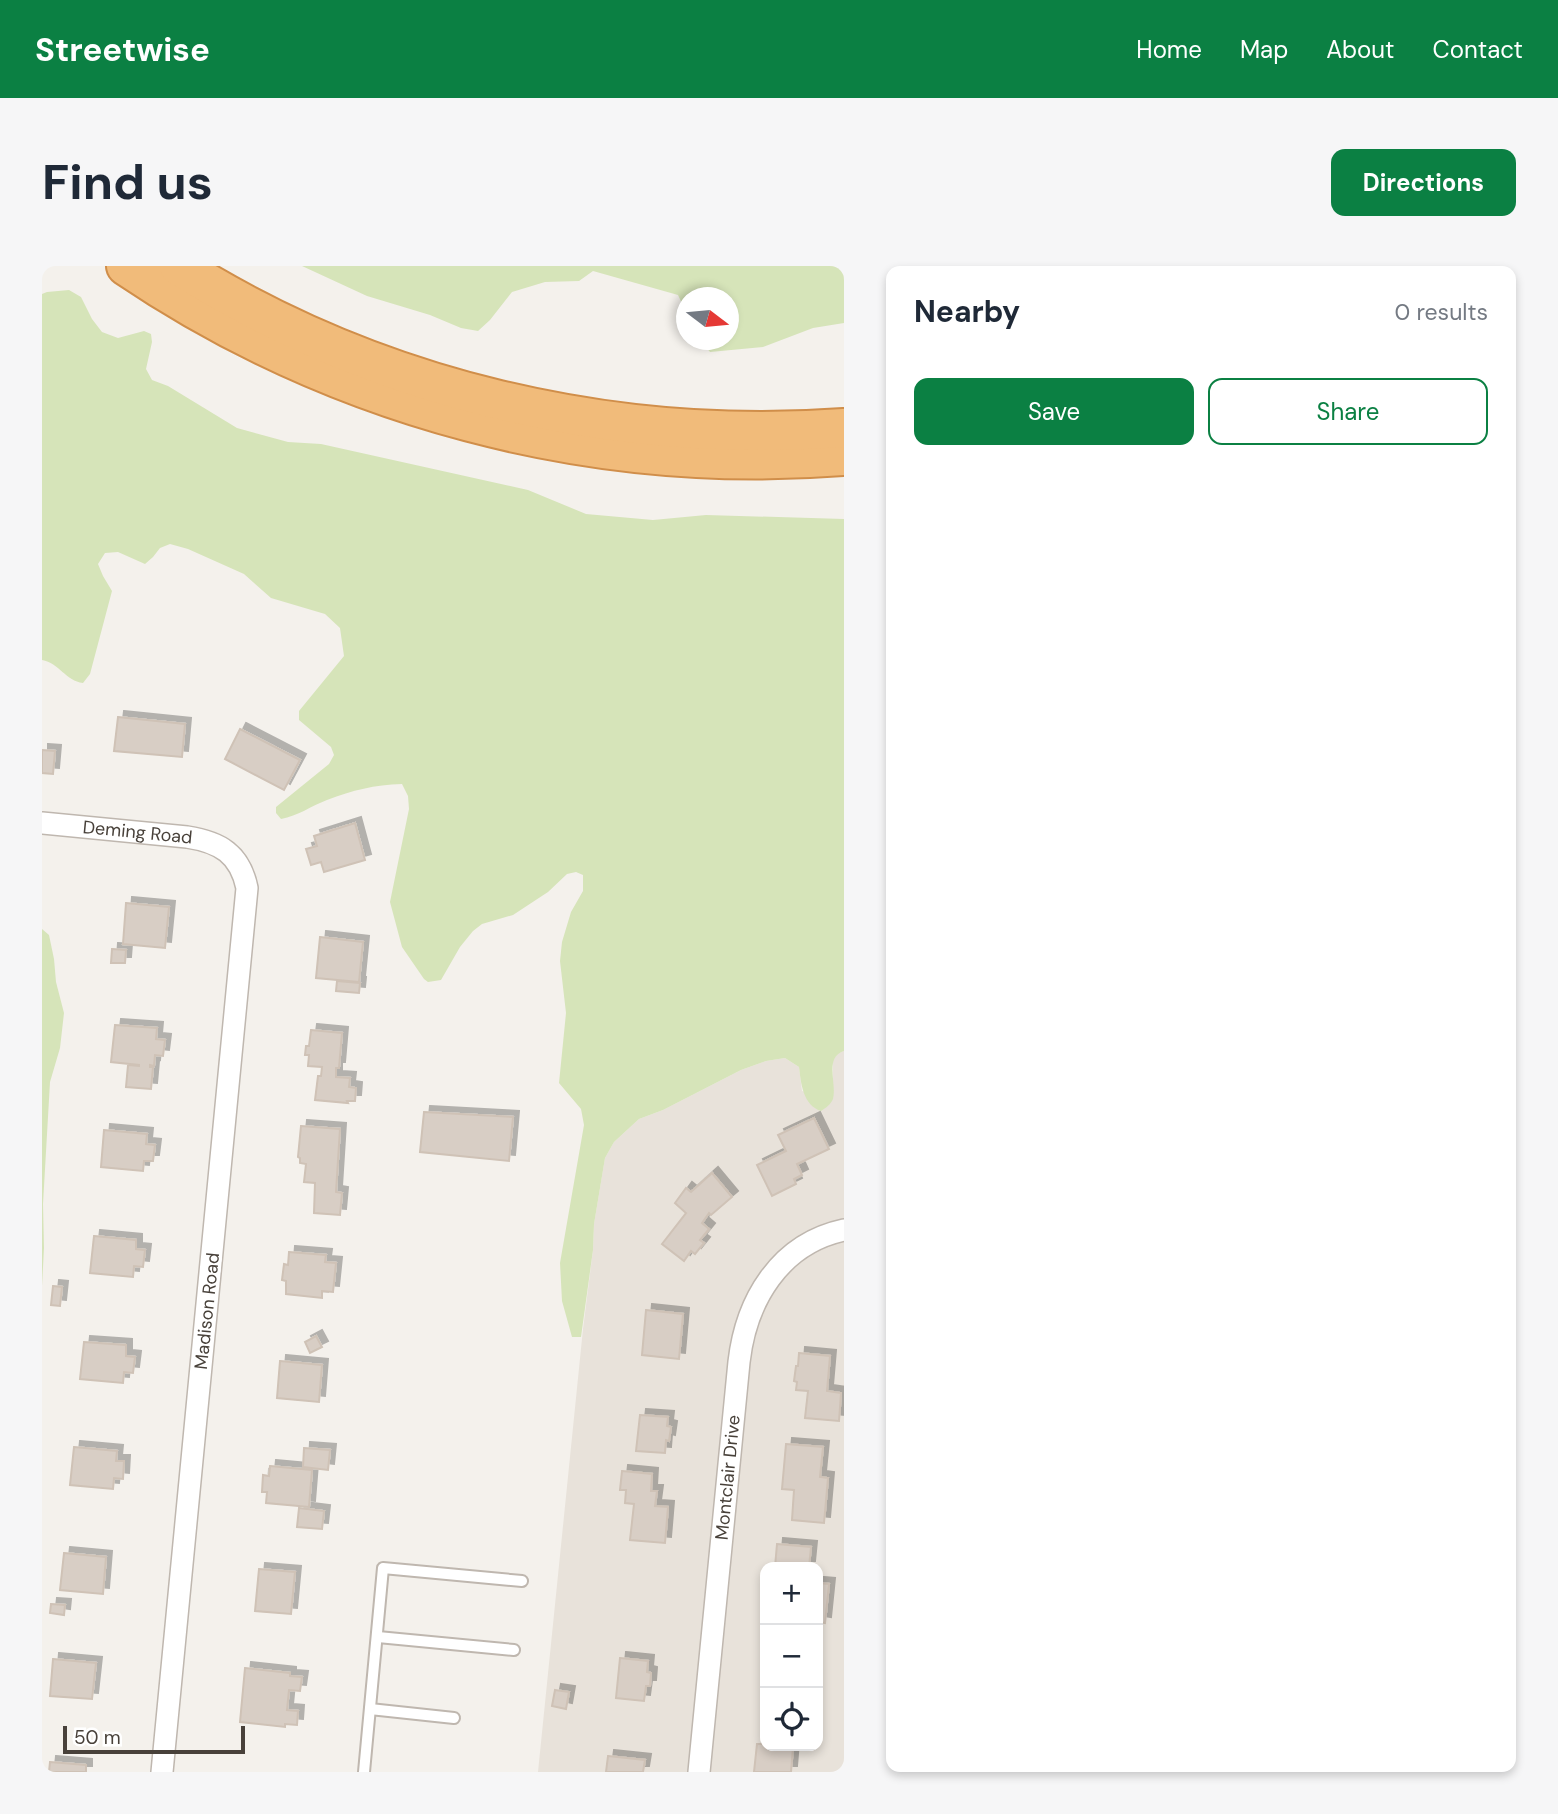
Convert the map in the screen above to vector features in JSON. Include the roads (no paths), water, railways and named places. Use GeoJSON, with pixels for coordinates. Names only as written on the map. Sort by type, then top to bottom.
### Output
{"type":"FeatureCollection","features":[{"type":"Feature","properties":{"kind":"highway"},"geometry":{"type":"LineString","coordinates":[[126,266],[197,310],[284,356],[372,392],[467,422],[551,441],[637,454],[748,460],[844,456]]}},
{"type":"Feature","properties":{"kind":"highway"},"geometry":{"type":"LineString","coordinates":[[179,266],[260,312],[342,349],[423,378],[499,400],[553,412],[646,426],[755,432],[844,428]]}},
{"type":"Feature","properties":{"kind":"street","name":"Deming Road"},"geometry":{"type":"LineString","coordinates":[[42,823],[198,839],[230,854]]}},
{"type":"Feature","properties":{"kind":"street","name":"Madison Road"},"geometry":{"type":"LineString","coordinates":[[162,1772],[246,902],[244,875],[239,863],[230,854]]}},
{"type":"Feature","properties":{"kind":"street","name":"Montclair Drive"},"geometry":{"type":"LineString","coordinates":[[699,1772],[739,1362],[746,1324],[762,1289],[786,1260],[819,1238],[844,1230]]}},
{"type":"Feature","properties":{"kind":"lane"},"geometry":{"type":"LineString","coordinates":[[364,1772],[383,1567],[522,1581]]}},
{"type":"Feature","properties":{"kind":"lane"},"geometry":{"type":"LineString","coordinates":[[377,1637],[514,1650]]}},
{"type":"Feature","properties":{"kind":"lane"},"geometry":{"type":"LineString","coordinates":[[370,1709],[454,1718]]}}]}
